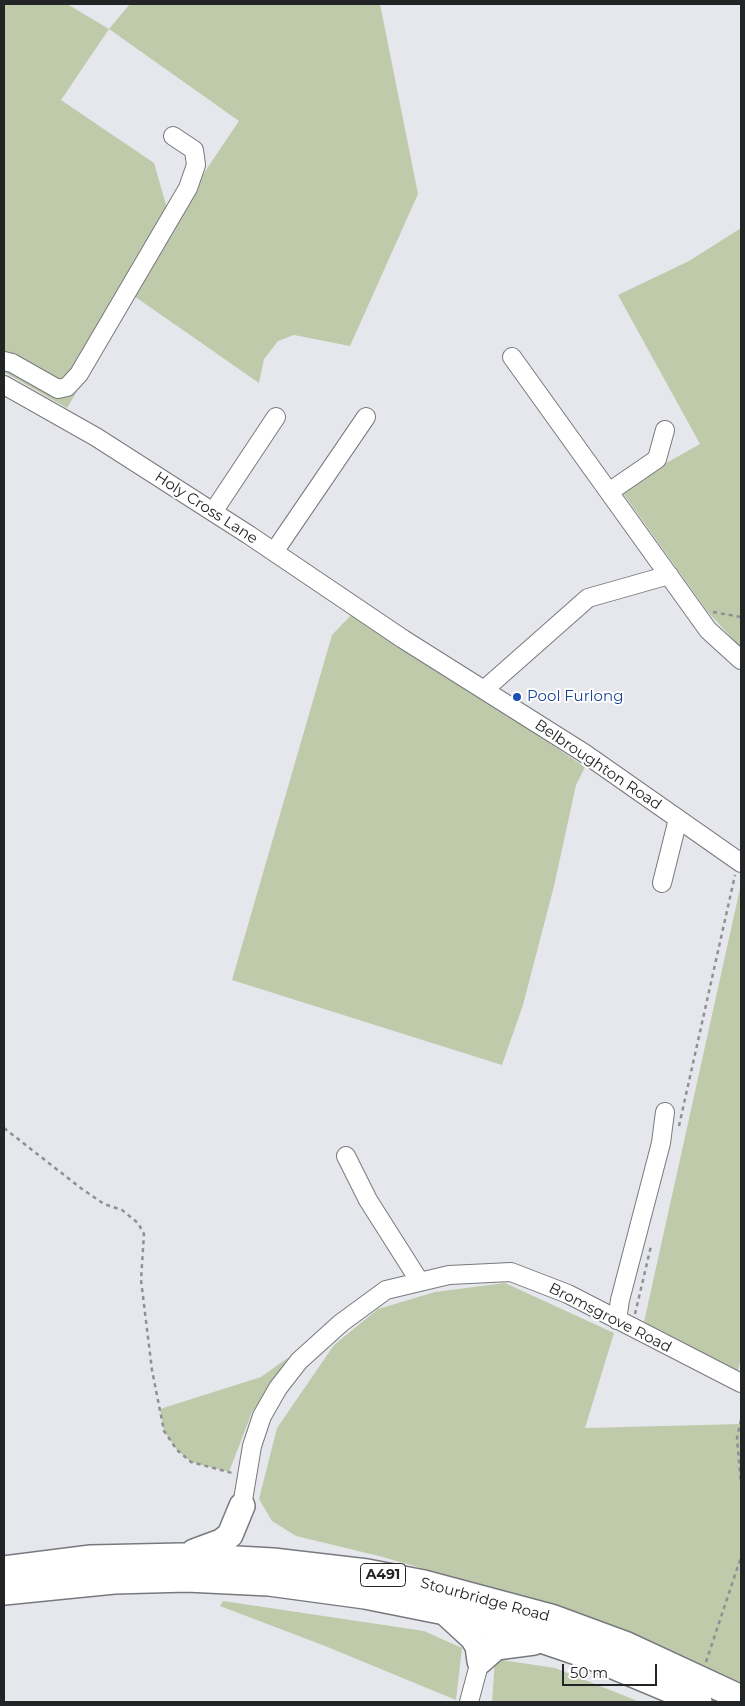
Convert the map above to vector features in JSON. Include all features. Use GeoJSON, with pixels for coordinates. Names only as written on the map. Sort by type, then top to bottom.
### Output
{"type":"FeatureCollection","features":[{"type":"Feature","properties":{"kind":"highway"},"geometry":{"type":"LineString","coordinates":[[182,1556],[221,1542],[230,1535],[242,1506]]}},
{"type":"Feature","properties":{"kind":"highway"},"geometry":{"type":"LineString","coordinates":[[242,1506],[243,1524],[250,1540],[254,1546],[274,1561]]}},
{"type":"Feature","properties":{"kind":"highway","name":"Stourbridge Road"},"geometry":{"type":"LineString","coordinates":[[4,1569],[91,1558],[182,1556],[274,1561],[367,1572],[424,1583],[551,1617],[627,1646],[741,1698]]}},
{"type":"Feature","properties":{"kind":"highway","name":"Stourbridge Road"},"geometry":{"type":"LineString","coordinates":[[4,1592],[114,1581],[187,1579],[269,1583],[365,1596],[445,1612],[544,1641],[594,1658],[699,1702]]}},
{"type":"Feature","properties":{"kind":"highway"},"geometry":{"type":"LineString","coordinates":[[445,1612],[473,1638],[478,1646],[480,1661]]}},
{"type":"Feature","properties":{"kind":"highway"},"geometry":{"type":"LineString","coordinates":[[480,1661],[496,1647],[544,1641]]}},
{"type":"Feature","properties":{"kind":"street"},"geometry":{"type":"LineString","coordinates":[[4,361],[12,363],[58,389],[67,387],[79,374],[188,188],[196,165],[194,150],[173,136]]}},
{"type":"Feature","properties":{"kind":"street"},"geometry":{"type":"LineString","coordinates":[[512,357],[708,630],[741,660]]}},
{"type":"Feature","properties":{"kind":"street","name":"Holy Cross Lane"},"geometry":{"type":"LineString","coordinates":[[4,385],[96,437],[274,552],[402,638]]}},
{"type":"Feature","properties":{"kind":"street"},"geometry":{"type":"LineString","coordinates":[[213,512],[276,417]]}},
{"type":"Feature","properties":{"kind":"street"},"geometry":{"type":"LineString","coordinates":[[274,552],[366,417]]}},
{"type":"Feature","properties":{"kind":"street"},"geometry":{"type":"LineString","coordinates":[[608,492],[657,459],[665,430]]}},
{"type":"Feature","properties":{"kind":"street"},"geometry":{"type":"LineString","coordinates":[[486,689],[588,598],[669,575]]}},
{"type":"Feature","properties":{"kind":"street","name":"Belbroughton Road"},"geometry":{"type":"LineString","coordinates":[[402,638],[486,689],[584,753],[740,862]]}},
{"type":"Feature","properties":{"kind":"street"},"geometry":{"type":"LineString","coordinates":[[662,883],[678,819]]}},
{"type":"Feature","properties":{"kind":"street"},"geometry":{"type":"LineString","coordinates":[[624,1323],[620,1300],[661,1143],[665,1112]]}},
{"type":"Feature","properties":{"kind":"street"},"geometry":{"type":"LineString","coordinates":[[346,1156],[368,1200],[420,1282]]}},
{"type":"Feature","properties":{"kind":"street","name":"Bromsgrove Road"},"geometry":{"type":"LineString","coordinates":[[242,1506],[246,1476],[262,1416],[278,1388],[299,1361],[341,1323],[386,1290],[449,1275],[511,1272],[568,1294],[741,1383]]}},
{"type":"Feature","properties":{"kind":"street"},"geometry":{"type":"LineString","coordinates":[[469,1702],[480,1661]]}},
{"type":"Feature","properties":{"kind":"path"},"geometry":{"type":"LineString","coordinates":[[700,619],[715,611],[741,617]]}},
{"type":"Feature","properties":{"kind":"path"},"geometry":{"type":"LineString","coordinates":[[679,1128],[731,888],[740,862]]}},
{"type":"Feature","properties":{"kind":"path"},"geometry":{"type":"LineString","coordinates":[[4,1128],[82,1189],[104,1204],[122,1210],[138,1223],[144,1234],[141,1280],[152,1370],[164,1431],[177,1450],[191,1462],[246,1476]]}},
{"type":"Feature","properties":{"kind":"path"},"geometry":{"type":"LineString","coordinates":[[624,1323],[652,1242]]}},
{"type":"Feature","properties":{"kind":"path"},"geometry":{"type":"LineString","coordinates":[[741,1420],[737,1438],[741,1484]]}},
{"type":"Feature","properties":{"kind":"path"},"geometry":{"type":"LineString","coordinates":[[705,1666],[741,1557]]}},
{"type":"Feature","properties":{"kind":"green space"},"geometry":{"type":"Polygon","coordinates":[[[4,4],[67,4],[109,29],[130,4],[380,4],[418,194],[350,346],[294,335],[278,341],[264,359],[259,383],[134,296],[67,408],[4,372],[4,4]],[[109,29],[61,100],[154,163],[171,222],[239,121],[109,29]]]}},
{"type":"Feature","properties":{"kind":"green space"},"geometry":{"type":"Polygon","coordinates":[[[741,228],[741,648],[707,611],[620,489],[700,444],[618,295],[689,261],[741,228]]]}},
{"type":"Feature","properties":{"kind":"green space"},"geometry":{"type":"Polygon","coordinates":[[[354,612],[585,767],[576,785],[554,886],[523,1005],[502,1065],[232,980],[332,635],[354,612]]]}},
{"type":"Feature","properties":{"kind":"green space"},"geometry":{"type":"Polygon","coordinates":[[[741,884],[741,1356],[738,1371],[644,1322],[741,884]]]}},
{"type":"Feature","properties":{"kind":"green space"},"geometry":{"type":"Polygon","coordinates":[[[505,1283],[614,1333],[585,1428],[741,1424],[741,1689],[580,1613],[379,1556],[296,1536],[272,1521],[259,1499],[277,1428],[334,1345],[378,1309],[435,1292],[505,1283]]]}},
{"type":"Feature","properties":{"kind":"green space"},"geometry":{"type":"Polygon","coordinates":[[[289,1357],[252,1412],[229,1472],[191,1462],[177,1450],[164,1431],[160,1409],[261,1377],[289,1357]]]}},
{"type":"Feature","properties":{"kind":"green space"},"geometry":{"type":"Polygon","coordinates":[[[223,1601],[424,1631],[462,1648],[456,1700],[325,1646],[220,1606],[223,1601]]]}},
{"type":"Feature","properties":{"kind":"green space"},"geometry":{"type":"Polygon","coordinates":[[[495,1659],[555,1668],[640,1702],[492,1702],[495,1659]]]}},
{"type":"Feature","properties":{"kind":"place","name":"Pool Furlong"},"geometry":{"type":"Point","coordinates":[517,697]}}]}
